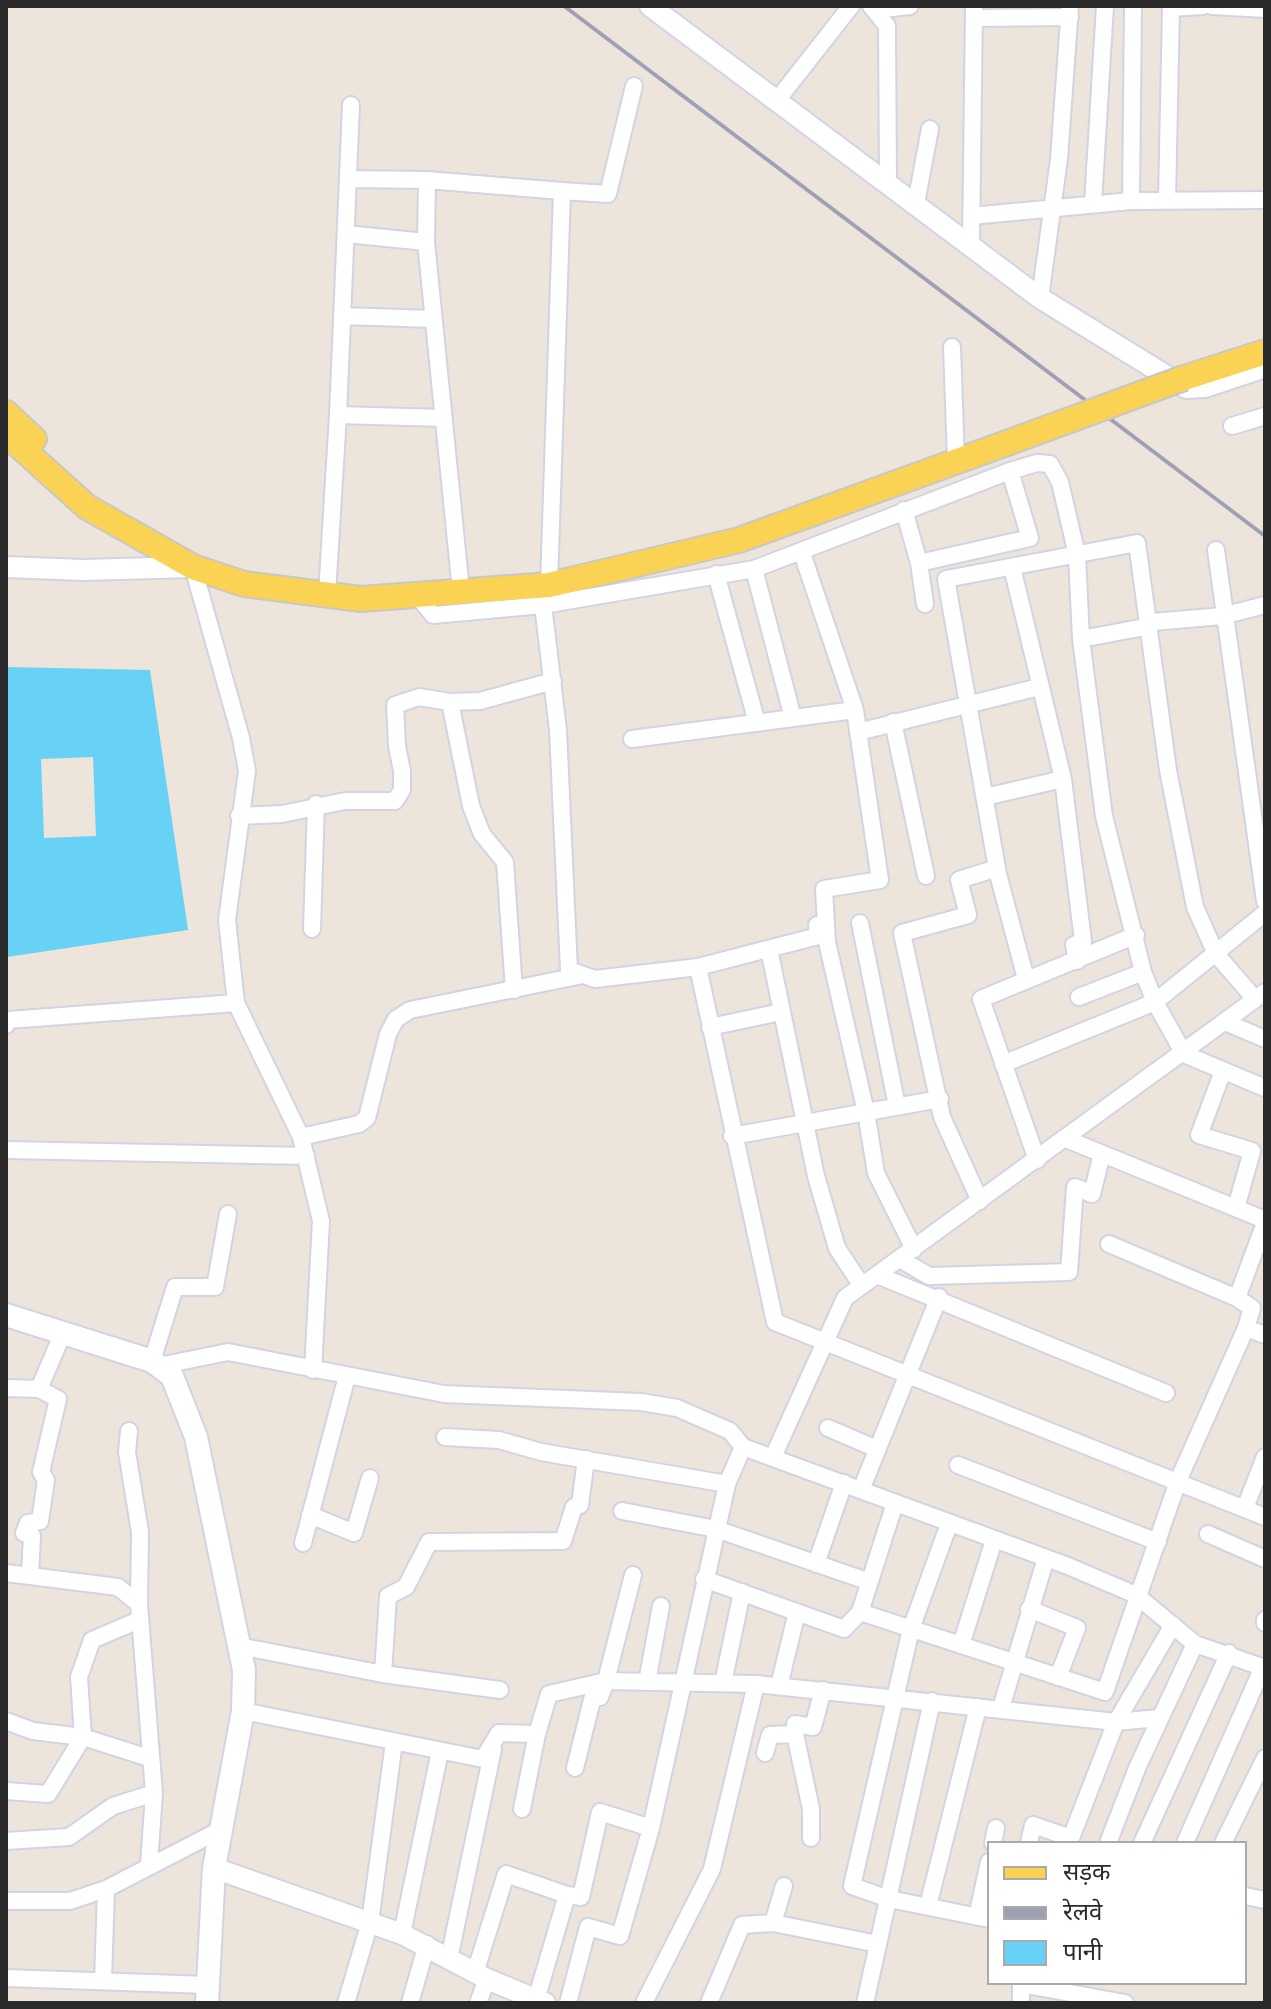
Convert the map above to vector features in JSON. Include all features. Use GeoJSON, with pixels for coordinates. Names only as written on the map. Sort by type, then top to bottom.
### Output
{"type":"FeatureCollection","features":[{"type":"Feature","properties":{"kind":"main road"},"geometry":{"type":"LineString","coordinates":[[8,441],[100,515],[111,518],[193,567],[244,584],[361,599],[461,591],[546,595],[739,540],[1178,378],[1265,352]]}},
{"type":"Feature","properties":{"kind":"main road"},"geometry":{"type":"LineString","coordinates":[[6,413],[107,509],[111,518]]}},
{"type":"Feature","properties":{"kind":"main road"},"geometry":{"type":"LineString","coordinates":[[6,1315],[155,1364],[172,1376],[196,1437],[244,1670],[243,1711],[214,1868],[208,1994]]}},
{"type":"Feature","properties":{"kind":"street"},"geometry":{"type":"LineString","coordinates":[[650,6],[888,181],[1040,298],[1178,378],[1186,388],[1205,387],[1265,367]]}},
{"type":"Feature","properties":{"kind":"street"},"geometry":{"type":"LineString","coordinates":[[778,99],[851,6]]}},
{"type":"Feature","properties":{"kind":"street"},"geometry":{"type":"LineString","coordinates":[[872,8],[910,6]]}},
{"type":"Feature","properties":{"kind":"street"},"geometry":{"type":"LineString","coordinates":[[1093,203],[1105,6]]}},
{"type":"Feature","properties":{"kind":"street"},"geometry":{"type":"LineString","coordinates":[[1131,201],[1133,6]]}},
{"type":"Feature","properties":{"kind":"street"},"geometry":{"type":"LineString","coordinates":[[1167,200],[1171,8],[1203,6]]}},
{"type":"Feature","properties":{"kind":"street"},"geometry":{"type":"LineString","coordinates":[[1212,6],[1265,9]]}},
{"type":"Feature","properties":{"kind":"street"},"geometry":{"type":"LineString","coordinates":[[872,8],[887,26],[888,181]]}},
{"type":"Feature","properties":{"kind":"street"},"geometry":{"type":"LineString","coordinates":[[971,245],[974,12],[1070,12],[1053,205],[1040,298]]}},
{"type":"Feature","properties":{"kind":"street"},"geometry":{"type":"LineString","coordinates":[[348,179],[427,180],[608,194],[634,86]]}},
{"type":"Feature","properties":{"kind":"street"},"geometry":{"type":"LineString","coordinates":[[327,594],[351,105]]}},
{"type":"Feature","properties":{"kind":"street"},"geometry":{"type":"LineString","coordinates":[[916,203],[930,129]]}},
{"type":"Feature","properties":{"kind":"street"},"geometry":{"type":"LineString","coordinates":[[427,180],[426,242],[461,591]]}},
{"type":"Feature","properties":{"kind":"street"},"geometry":{"type":"LineString","coordinates":[[562,191],[546,595],[569,970],[578,976]]}},
{"type":"Feature","properties":{"kind":"street"},"geometry":{"type":"LineString","coordinates":[[971,216],[1053,205],[1265,200]]}},
{"type":"Feature","properties":{"kind":"street"},"geometry":{"type":"LineString","coordinates":[[346,234],[426,242]]}},
{"type":"Feature","properties":{"kind":"street"},"geometry":{"type":"LineString","coordinates":[[342,316],[433,319]]}},
{"type":"Feature","properties":{"kind":"street"},"geometry":{"type":"LineString","coordinates":[[1178,378],[1265,344]]}},
{"type":"Feature","properties":{"kind":"street"},"geometry":{"type":"LineString","coordinates":[[952,347],[956,461]]}},
{"type":"Feature","properties":{"kind":"street"},"geometry":{"type":"LineString","coordinates":[[338,415],[443,418]]}},
{"type":"Feature","properties":{"kind":"street"},"geometry":{"type":"LineString","coordinates":[[1232,426],[1265,416]]}},
{"type":"Feature","properties":{"kind":"street"},"geometry":{"type":"LineString","coordinates":[[416,594],[433,615],[546,595],[754,569],[1010,471],[1050,464],[1060,482],[1077,555],[1081,639],[1104,816],[1143,972],[1155,1002],[1184,1054],[1265,1088]]}},
{"type":"Feature","properties":{"kind":"street"},"geometry":{"type":"LineString","coordinates":[[919,563],[1030,538],[1010,471]]}},
{"type":"Feature","properties":{"kind":"street"},"geometry":{"type":"LineString","coordinates":[[904,510],[919,563],[925,604]]}},
{"type":"Feature","properties":{"kind":"street"},"geometry":{"type":"LineString","coordinates":[[773,1457],[845,1298],[1225,1022],[1258,1002],[1216,954],[1195,907],[1168,770],[1137,543],[946,579],[997,868],[1026,979]]}},
{"type":"Feature","properties":{"kind":"street"},"geometry":{"type":"LineString","coordinates":[[1216,550],[1222,616],[1265,901]]}},
{"type":"Feature","properties":{"kind":"street"},"geometry":{"type":"LineString","coordinates":[[802,553],[855,710],[880,880],[824,889],[827,942],[866,1112],[876,1173],[914,1249]]}},
{"type":"Feature","properties":{"kind":"street"},"geometry":{"type":"LineString","coordinates":[[6,567],[83,570],[193,567],[241,738],[247,771],[227,920],[236,1003],[301,1137],[321,1221],[313,1370]]}},
{"type":"Feature","properties":{"kind":"street"},"geometry":{"type":"LineString","coordinates":[[1012,567],[1063,779],[1083,941],[1074,945],[1077,961]]}},
{"type":"Feature","properties":{"kind":"street"},"geometry":{"type":"LineString","coordinates":[[754,569],[793,718]]}},
{"type":"Feature","properties":{"kind":"street"},"geometry":{"type":"LineString","coordinates":[[716,574],[757,723]]}},
{"type":"Feature","properties":{"kind":"street"},"geometry":{"type":"LineString","coordinates":[[1081,639],[1150,626],[1153,622],[1222,616],[1265,605]]}},
{"type":"Feature","properties":{"kind":"street"},"geometry":{"type":"LineString","coordinates":[[239,816],[282,814],[316,804],[395,801],[402,790],[402,771],[395,705],[419,697],[450,702],[480,701],[553,681]]}},
{"type":"Feature","properties":{"kind":"street"},"geometry":{"type":"LineString","coordinates":[[858,732],[1039,687]]}},
{"type":"Feature","properties":{"kind":"street"},"geometry":{"type":"LineString","coordinates":[[450,702],[471,806],[482,834],[505,862],[514,990]]}},
{"type":"Feature","properties":{"kind":"street"},"geometry":{"type":"LineString","coordinates":[[632,739],[855,710]]}},
{"type":"Feature","properties":{"kind":"street"},"geometry":{"type":"LineString","coordinates":[[893,722],[926,876]]}},
{"type":"Feature","properties":{"kind":"street"},"geometry":{"type":"LineString","coordinates":[[985,797],[1063,779]]}},
{"type":"Feature","properties":{"kind":"street"},"geometry":{"type":"LineString","coordinates":[[312,929],[316,804]]}},
{"type":"Feature","properties":{"kind":"street"},"geometry":{"type":"LineString","coordinates":[[980,1201],[942,1117],[902,933],[968,915],[959,880],[997,868]]}},
{"type":"Feature","properties":{"kind":"street"},"geometry":{"type":"LineString","coordinates":[[1003,1064],[1155,1002],[1265,913]]}},
{"type":"Feature","properties":{"kind":"street"},"geometry":{"type":"LineString","coordinates":[[860,923],[897,1106]]}},
{"type":"Feature","properties":{"kind":"street"},"geometry":{"type":"LineString","coordinates":[[301,1137],[351,1126],[367,1118],[388,1034],[396,1019],[410,1010],[578,976],[595,979],[698,967],[818,936],[817,925],[826,924]]}},
{"type":"Feature","properties":{"kind":"street"},"geometry":{"type":"LineString","coordinates":[[1037,1160],[981,999],[1136,935]]}},
{"type":"Feature","properties":{"kind":"street"},"geometry":{"type":"LineString","coordinates":[[769,949],[805,1123],[837,1248],[862,1286]]}},
{"type":"Feature","properties":{"kind":"street"},"geometry":{"type":"LineString","coordinates":[[698,967],[732,1136],[775,1322],[1265,1517]]}},
{"type":"Feature","properties":{"kind":"street"},"geometry":{"type":"LineString","coordinates":[[1079,997],[1143,972]]}},
{"type":"Feature","properties":{"kind":"street"},"geometry":{"type":"LineString","coordinates":[[6,1025],[8,1020],[236,1003]]}},
{"type":"Feature","properties":{"kind":"street"},"geometry":{"type":"LineString","coordinates":[[710,1027],[781,1012]]}},
{"type":"Feature","properties":{"kind":"street"},"geometry":{"type":"LineString","coordinates":[[1225,1022],[1265,1039]]}},
{"type":"Feature","properties":{"kind":"street"},"geometry":{"type":"LineString","coordinates":[[1223,1071],[1199,1135],[1252,1151],[1236,1208]]}},
{"type":"Feature","properties":{"kind":"street"},"geometry":{"type":"LineString","coordinates":[[732,1136],[940,1099]]}},
{"type":"Feature","properties":{"kind":"street"},"geometry":{"type":"LineString","coordinates":[[1066,1139],[1265,1222],[1237,1298]]}},
{"type":"Feature","properties":{"kind":"street"},"geometry":{"type":"LineString","coordinates":[[6,1150],[306,1156]]}},
{"type":"Feature","properties":{"kind":"street"},"geometry":{"type":"LineString","coordinates":[[900,1259],[929,1276],[1069,1272],[1075,1187],[1092,1194],[1102,1154]]}},
{"type":"Feature","properties":{"kind":"street"},"geometry":{"type":"LineString","coordinates":[[228,1214],[215,1287],[175,1287],[155,1364],[228,1352],[444,1394],[641,1402],[677,1408],[730,1431],[743,1447],[1046,1558],[1136,1595],[1195,1644],[1229,1653],[1264,1668],[1186,1841]]}},
{"type":"Feature","properties":{"kind":"street"},"geometry":{"type":"LineString","coordinates":[[860,1612],[1105,1692],[1136,1595],[1178,1481],[1252,1308],[1237,1298],[1109,1244]]}},
{"type":"Feature","properties":{"kind":"street"},"geometry":{"type":"LineString","coordinates":[[877,1275],[939,1297],[1166,1393]]}},
{"type":"Feature","properties":{"kind":"street"},"geometry":{"type":"LineString","coordinates":[[861,1490],[939,1297]]}},
{"type":"Feature","properties":{"kind":"street"},"geometry":{"type":"LineString","coordinates":[[1246,1328],[1265,1335]]}},
{"type":"Feature","properties":{"kind":"street"},"geometry":{"type":"LineString","coordinates":[[39,1389],[62,1335]]}},
{"type":"Feature","properties":{"kind":"street"},"geometry":{"type":"LineString","coordinates":[[303,1543],[347,1376]]}},
{"type":"Feature","properties":{"kind":"street"},"geometry":{"type":"LineString","coordinates":[[6,1388],[39,1389],[58,1399],[41,1472],[46,1480],[40,1521],[28,1523],[24,1533],[32,1536],[30,1575]]}},
{"type":"Feature","properties":{"kind":"street"},"geometry":{"type":"LineString","coordinates":[[828,1428],[877,1449]]}},
{"type":"Feature","properties":{"kind":"street"},"geometry":{"type":"LineString","coordinates":[[129,1431],[127,1452],[140,1532],[139,1612],[154,1793],[149,1865]]}},
{"type":"Feature","properties":{"kind":"street"},"geometry":{"type":"LineString","coordinates":[[445,1437],[499,1440],[727,1484]]}},
{"type":"Feature","properties":{"kind":"street"},"geometry":{"type":"LineString","coordinates":[[568,2003],[588,1927],[620,1936],[651,1828],[727,1484],[743,1447]]}},
{"type":"Feature","properties":{"kind":"street"},"geometry":{"type":"LineString","coordinates":[[1245,1508],[1265,1457]]}},
{"type":"Feature","properties":{"kind":"street"},"geometry":{"type":"LineString","coordinates":[[383,1674],[388,1596],[406,1587],[429,1542],[563,1541],[574,1507],[580,1505],[586,1459]]}},
{"type":"Feature","properties":{"kind":"street"},"geometry":{"type":"LineString","coordinates":[[958,1465],[1158,1542]]}},
{"type":"Feature","properties":{"kind":"street"},"geometry":{"type":"LineString","coordinates":[[310,1515],[354,1533],[370,1478]]}},
{"type":"Feature","properties":{"kind":"street"},"geometry":{"type":"LineString","coordinates":[[816,1564],[844,1483]]}},
{"type":"Feature","properties":{"kind":"street"},"geometry":{"type":"LineString","coordinates":[[704,1579],[844,1629],[860,1612],[867,1581],[895,1503]]}},
{"type":"Feature","properties":{"kind":"street"},"geometry":{"type":"LineString","coordinates":[[622,1511],[716,1529],[867,1581]]}},
{"type":"Feature","properties":{"kind":"street"},"geometry":{"type":"LineString","coordinates":[[949,1524],[911,1629],[852,1886],[889,1899],[983,1918],[987,1881]]}},
{"type":"Feature","properties":{"kind":"street"},"geometry":{"type":"LineString","coordinates":[[1208,1534],[1265,1559]]}},
{"type":"Feature","properties":{"kind":"street"},"geometry":{"type":"LineString","coordinates":[[961,1645],[994,1540]]}},
{"type":"Feature","properties":{"kind":"street"},"geometry":{"type":"LineString","coordinates":[[1001,1708],[1046,1558]]}},
{"type":"Feature","properties":{"kind":"street"},"geometry":{"type":"LineString","coordinates":[[6,1573],[118,1587],[139,1612]]}},
{"type":"Feature","properties":{"kind":"street"},"geometry":{"type":"LineString","coordinates":[[575,1768],[593,1696],[600,1697],[606,1681],[633,1575]]}},
{"type":"Feature","properties":{"kind":"street"},"geometry":{"type":"LineString","coordinates":[[723,1683],[742,1592]]}},
{"type":"Feature","properties":{"kind":"street"},"geometry":{"type":"LineString","coordinates":[[647,1682],[661,1606]]}},
{"type":"Feature","properties":{"kind":"street"},"geometry":{"type":"LineString","coordinates":[[1029,1609],[1077,1628],[1058,1677]]}},
{"type":"Feature","properties":{"kind":"street"},"geometry":{"type":"LineString","coordinates":[[6,1791],[48,1794],[83,1737],[79,1677],[92,1640],[139,1612]]}},
{"type":"Feature","properties":{"kind":"street"},"geometry":{"type":"LineString","coordinates":[[779,1686],[797,1612]]}},
{"type":"Feature","properties":{"kind":"street"},"geometry":{"type":"LineString","coordinates":[[1029,1841],[1033,1825],[1070,1840],[1116,1722],[1173,1625]]}},
{"type":"Feature","properties":{"kind":"street"},"geometry":{"type":"LineString","coordinates":[[1109,1841],[1159,1718],[1195,1644]]}},
{"type":"Feature","properties":{"kind":"street"},"geometry":{"type":"LineString","coordinates":[[239,1646],[383,1674],[500,1690]]}},
{"type":"Feature","properties":{"kind":"street"},"geometry":{"type":"LineString","coordinates":[[1143,1841],[1229,1653]]}},
{"type":"Feature","properties":{"kind":"street"},"geometry":{"type":"LineString","coordinates":[[522,1809],[537,1734],[549,1694],[606,1681],[756,1684],[898,1696],[1116,1722],[1159,1718]]}},
{"type":"Feature","properties":{"kind":"street"},"geometry":{"type":"LineString","coordinates":[[644,2003],[712,1869],[756,1684]]}},
{"type":"Feature","properties":{"kind":"street"},"geometry":{"type":"LineString","coordinates":[[811,1838],[811,1809],[795,1724],[813,1727],[823,1690]]}},
{"type":"Feature","properties":{"kind":"street"},"geometry":{"type":"LineString","coordinates":[[865,2003],[932,1701]]}},
{"type":"Feature","properties":{"kind":"street"},"geometry":{"type":"LineString","coordinates":[[928,1906],[978,1707]]}},
{"type":"Feature","properties":{"kind":"street"},"geometry":{"type":"LineString","coordinates":[[243,1711],[483,1759],[499,1733],[537,1734]]}},
{"type":"Feature","properties":{"kind":"street"},"geometry":{"type":"LineString","coordinates":[[6,1721],[33,1731],[83,1737],[149,1758]]}},
{"type":"Feature","properties":{"kind":"street"},"geometry":{"type":"LineString","coordinates":[[765,1753],[770,1735],[795,1734]]}},
{"type":"Feature","properties":{"kind":"street"},"geometry":{"type":"LineString","coordinates":[[449,1959],[495,1740]]}},
{"type":"Feature","properties":{"kind":"street"},"geometry":{"type":"LineString","coordinates":[[346,2003],[370,1922],[394,1742]]}},
{"type":"Feature","properties":{"kind":"street"},"geometry":{"type":"LineString","coordinates":[[402,1934],[440,1751]]}},
{"type":"Feature","properties":{"kind":"street"},"geometry":{"type":"LineString","coordinates":[[1224,1841],[1265,1758]]}},
{"type":"Feature","properties":{"kind":"street"},"geometry":{"type":"LineString","coordinates":[[6,1841],[69,1837],[113,1806],[154,1793]]}},
{"type":"Feature","properties":{"kind":"street"},"geometry":{"type":"LineString","coordinates":[[478,2003],[481,1976],[506,1874],[581,1897],[600,1812],[651,1828]]}},
{"type":"Feature","properties":{"kind":"street"},"geometry":{"type":"LineString","coordinates":[[6,1901],[70,1901],[106,1889],[222,1829]]}},
{"type":"Feature","properties":{"kind":"street"},"geometry":{"type":"LineString","coordinates":[[214,1868],[427,1944],[481,1976],[541,2001],[567,1895]]}},
{"type":"Feature","properties":{"kind":"street"},"geometry":{"type":"LineString","coordinates":[[773,1923],[784,1886]]}},
{"type":"Feature","properties":{"kind":"street"},"geometry":{"type":"LineString","coordinates":[[103,1981],[106,1889]]}},
{"type":"Feature","properties":{"kind":"street"},"geometry":{"type":"LineString","coordinates":[[709,2003],[742,1925],[773,1923],[878,1944]]}},
{"type":"Feature","properties":{"kind":"street"},"geometry":{"type":"LineString","coordinates":[[410,2003],[427,1944]]}},
{"type":"Feature","properties":{"kind":"street"},"geometry":{"type":"LineString","coordinates":[[6,1978],[103,1981],[208,1994]]}},
{"type":"Feature","properties":{"kind":"street"},"geometry":{"type":"LineString","coordinates":[[1044,1986],[1125,2003]]}},
{"type":"Feature","properties":{"kind":"water"},"geometry":{"type":"Polygon","coordinates":[[[6,667],[150,670],[188,930],[7,957],[6,667]]]}},
{"type":"Feature","properties":{"kind":"pier"},"geometry":{"type":"Polygon","coordinates":[[[93,757],[96,836],[44,838],[41,759],[93,757]]]}},
{"type":"Feature","properties":{"kind":"railway"},"geometry":{"type":"LineString","coordinates":[[564,6],[1265,536]]}}]}
